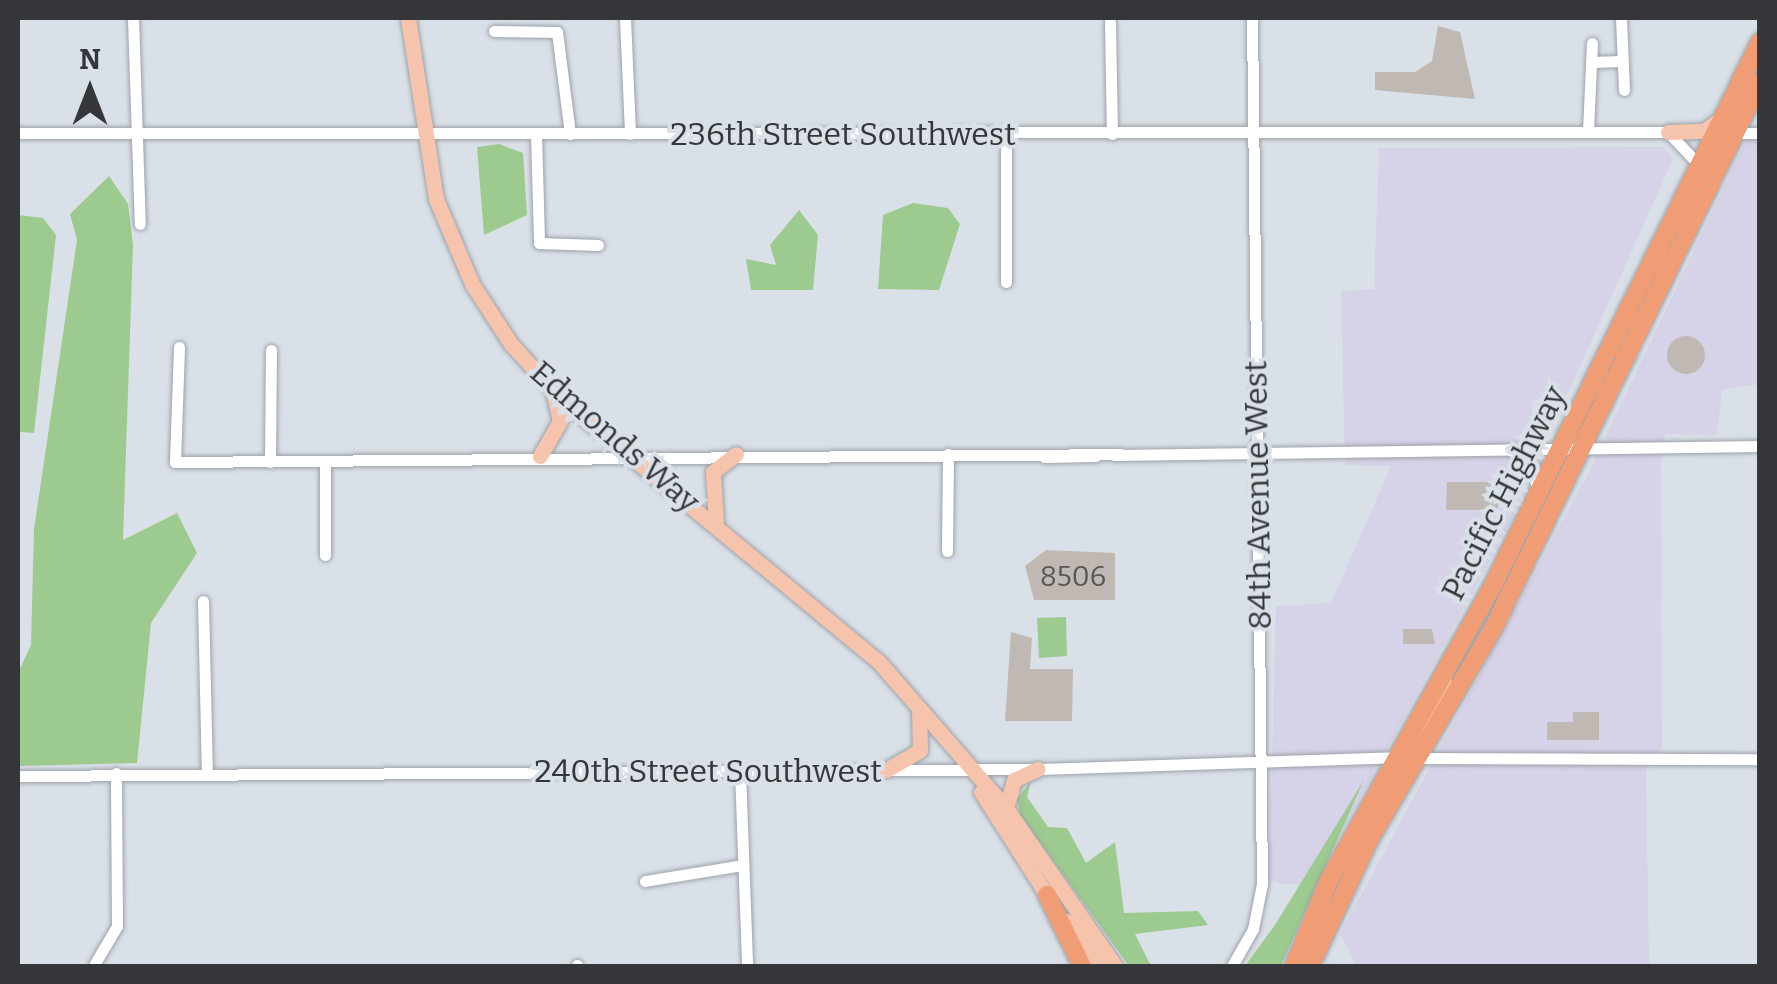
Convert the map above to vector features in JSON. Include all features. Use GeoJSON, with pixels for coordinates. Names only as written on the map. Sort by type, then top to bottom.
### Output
{"type":"FeatureCollection","features":[{"type":"Feature","properties":{"kind":"highway","name":"Pacific Highway"},"geometry":{"type":"LineString","coordinates":[[1310,966],[1372,834],[1494,630],[1571,446],[1698,164],[1760,42]]}},
{"type":"Feature","properties":{"kind":"highway","name":"Pacific Highway"},"geometry":{"type":"LineString","coordinates":[[1294,966],[1329,880],[1538,495],[1571,446],[1755,90]]}},
{"type":"Feature","properties":{"kind":"highway"},"geometry":{"type":"LineString","coordinates":[[1047,895],[1082,966]]}},
{"type":"Feature","properties":{"kind":"highway"},"geometry":{"type":"LineString","coordinates":[[1327,966],[1330,918]]}},
{"type":"Feature","properties":{"kind":"main road","name":"Edmonds Way"},"geometry":{"type":"LineString","coordinates":[[408,18],[422,134],[436,199],[472,284],[553,392],[860,644],[918,704],[969,770],[1047,895],[1099,966]]}},
{"type":"Feature","properties":{"kind":"main road"},"geometry":{"type":"LineString","coordinates":[[1734,132],[1730,126],[1760,60]]}},
{"type":"Feature","properties":{"kind":"main road"},"geometry":{"type":"LineString","coordinates":[[1668,132],[1704,131],[1722,116]]}},
{"type":"Feature","properties":{"kind":"main road"},"geometry":{"type":"LineString","coordinates":[[540,456],[560,421],[553,392]]}},
{"type":"Feature","properties":{"kind":"main road"},"geometry":{"type":"LineString","coordinates":[[716,522],[713,472],[736,454]]}},
{"type":"Feature","properties":{"kind":"main road"},"geometry":{"type":"LineString","coordinates":[[1417,758],[1418,739],[1445,690],[1443,676]]}},
{"type":"Feature","properties":{"kind":"main road"},"geometry":{"type":"LineString","coordinates":[[886,770],[920,750],[918,704]]}},
{"type":"Feature","properties":{"kind":"main road"},"geometry":{"type":"LineString","coordinates":[[1372,834],[1398,757]]}},
{"type":"Feature","properties":{"kind":"main road","name":"Edmonds Way"},"geometry":{"type":"LineString","coordinates":[[969,770],[1006,808],[1115,966]]}},
{"type":"Feature","properties":{"kind":"main road"},"geometry":{"type":"LineString","coordinates":[[1006,808],[1014,780],[1038,770]]}},
{"type":"Feature","properties":{"kind":"street"},"geometry":{"type":"LineString","coordinates":[[133,18],[140,224]]}},
{"type":"Feature","properties":{"kind":"street"},"geometry":{"type":"LineString","coordinates":[[625,18],[630,134]]}},
{"type":"Feature","properties":{"kind":"street","name":"84th Avenue West"},"geometry":{"type":"LineString","coordinates":[[1232,966],[1259,908],[1261,760],[1252,18]]}},
{"type":"Feature","properties":{"kind":"street"},"geometry":{"type":"LineString","coordinates":[[1621,18],[1624,90]]}},
{"type":"Feature","properties":{"kind":"street"},"geometry":{"type":"LineString","coordinates":[[1110,22],[1112,134]]}},
{"type":"Feature","properties":{"kind":"street"},"geometry":{"type":"LineString","coordinates":[[494,31],[557,32],[570,134]]}},
{"type":"Feature","properties":{"kind":"street"},"geometry":{"type":"LineString","coordinates":[[1588,131],[1592,43]]}},
{"type":"Feature","properties":{"kind":"street"},"geometry":{"type":"LineString","coordinates":[[1591,62],[1622,62]]}},
{"type":"Feature","properties":{"kind":"street"},"geometry":{"type":"LineString","coordinates":[[1755,90],[1760,118]]}},
{"type":"Feature","properties":{"kind":"street"},"geometry":{"type":"LineString","coordinates":[[1668,132],[1698,164]]}},
{"type":"Feature","properties":{"kind":"street","name":"236th Street Southwest"},"geometry":{"type":"LineString","coordinates":[[18,133],[1668,132]]}},
{"type":"Feature","properties":{"kind":"street"},"geometry":{"type":"LineString","coordinates":[[1734,132],[1760,133]]}},
{"type":"Feature","properties":{"kind":"street"},"geometry":{"type":"LineString","coordinates":[[536,133],[540,243],[598,245]]}},
{"type":"Feature","properties":{"kind":"street"},"geometry":{"type":"LineString","coordinates":[[1006,134],[1006,282]]}},
{"type":"Feature","properties":{"kind":"street"},"geometry":{"type":"LineString","coordinates":[[178,346],[175,462],[1760,446]]}},
{"type":"Feature","properties":{"kind":"street"},"geometry":{"type":"LineString","coordinates":[[270,350],[270,462]]}},
{"type":"Feature","properties":{"kind":"street"},"geometry":{"type":"LineString","coordinates":[[1505,447],[1533,466],[1538,495]]}},
{"type":"Feature","properties":{"kind":"street"},"geometry":{"type":"LineString","coordinates":[[947,551],[948,454]]}},
{"type":"Feature","properties":{"kind":"street"},"geometry":{"type":"LineString","coordinates":[[325,462],[325,554]]}},
{"type":"Feature","properties":{"kind":"street"},"geometry":{"type":"LineString","coordinates":[[203,601],[207,772]]}},
{"type":"Feature","properties":{"kind":"street","name":"240th Street Southwest"},"geometry":{"type":"LineString","coordinates":[[18,776],[1038,770],[1398,757]]}},
{"type":"Feature","properties":{"kind":"street"},"geometry":{"type":"LineString","coordinates":[[1417,758],[1760,759]]}},
{"type":"Feature","properties":{"kind":"street"},"geometry":{"type":"LineString","coordinates":[[740,771],[747,966]]}},
{"type":"Feature","properties":{"kind":"street"},"geometry":{"type":"LineString","coordinates":[[94,965],[117,926],[116,773]]}},
{"type":"Feature","properties":{"kind":"street"},"geometry":{"type":"LineString","coordinates":[[646,880],[742,866]]}},
{"type":"Feature","properties":{"kind":"shaded area"},"geometry":{"type":"Polygon","coordinates":[[[1747,139],[1759,140],[1759,384],[1722,390],[1717,435],[1665,434],[1661,460],[1662,747],[1646,769],[1649,966],[1357,966],[1340,934],[1590,470],[1747,139]]]}},
{"type":"Feature","properties":{"kind":"shaded area"},"geometry":{"type":"Polygon","coordinates":[[[1663,147],[1673,159],[1509,525],[1313,884],[1279,884],[1269,878],[1276,606],[1331,603],[1391,466],[1345,465],[1341,291],[1374,289],[1379,148],[1663,147]]]}},
{"type":"Feature","properties":{"kind":"green space"},"geometry":{"type":"Polygon","coordinates":[[[499,144],[523,153],[527,215],[484,235],[477,147],[499,144]]]}},
{"type":"Feature","properties":{"kind":"green space"},"geometry":{"type":"Polygon","coordinates":[[[109,176],[128,204],[133,245],[123,540],[177,513],[197,553],[151,623],[137,763],[18,766],[18,673],[31,645],[34,529],[77,240],[70,214],[109,176]]]}},
{"type":"Feature","properties":{"kind":"green space"},"geometry":{"type":"Polygon","coordinates":[[[913,203],[948,208],[960,224],[939,290],[878,289],[883,215],[913,203]]]}},
{"type":"Feature","properties":{"kind":"green space"},"geometry":{"type":"Polygon","coordinates":[[[799,210],[818,235],[813,290],[751,290],[746,259],[776,265],[770,245],[799,210]]]}},
{"type":"Feature","properties":{"kind":"green space"},"geometry":{"type":"Polygon","coordinates":[[[18,215],[43,218],[56,235],[34,433],[20,432],[18,442],[18,215]]]}},
{"type":"Feature","properties":{"kind":"green space"},"geometry":{"type":"Polygon","coordinates":[[[1066,617],[1067,656],[1039,658],[1037,618],[1066,617]]]}},
{"type":"Feature","properties":{"kind":"green space"},"geometry":{"type":"Polygon","coordinates":[[[1364,780],[1281,966],[1245,966],[1275,925],[1364,780]]]}},
{"type":"Feature","properties":{"kind":"green space"},"geometry":{"type":"Polygon","coordinates":[[[1031,781],[1027,797],[1048,827],[1067,828],[1086,863],[1115,842],[1124,913],[1198,911],[1208,925],[1135,934],[1151,966],[1129,966],[1020,815],[1017,799],[1031,781]]]}},
{"type":"Feature","properties":{"kind":"building"},"geometry":{"type":"Polygon","coordinates":[[[1438,26],[1460,32],[1475,99],[1375,90],[1375,72],[1415,72],[1432,61],[1438,26]]]}},
{"type":"Feature","properties":{"kind":"building"},"geometry":{"type":"Polygon","coordinates":[[[1686,336],[1699,342],[1705,355],[1699,368],[1686,374],[1673,368],[1667,355],[1673,342],[1686,336]]]}},
{"type":"Feature","properties":{"kind":"building"},"geometry":{"type":"Polygon","coordinates":[[[1447,482],[1497,482],[1498,510],[1446,510],[1447,482]]]}},
{"type":"Feature","properties":{"kind":"building"},"geometry":{"type":"Polygon","coordinates":[[[1046,550],[1115,553],[1115,600],[1034,600],[1025,566],[1046,550]]]}},
{"type":"Feature","properties":{"kind":"building"},"geometry":{"type":"Polygon","coordinates":[[[1403,629],[1432,629],[1435,644],[1403,644],[1403,629]]]}},
{"type":"Feature","properties":{"kind":"building"},"geometry":{"type":"Polygon","coordinates":[[[1011,632],[1032,638],[1030,669],[1073,669],[1072,721],[1005,721],[1011,632]]]}},
{"type":"Feature","properties":{"kind":"building"},"geometry":{"type":"Polygon","coordinates":[[[1573,712],[1599,712],[1599,740],[1547,740],[1547,722],[1573,722],[1573,712]]]}}]}
